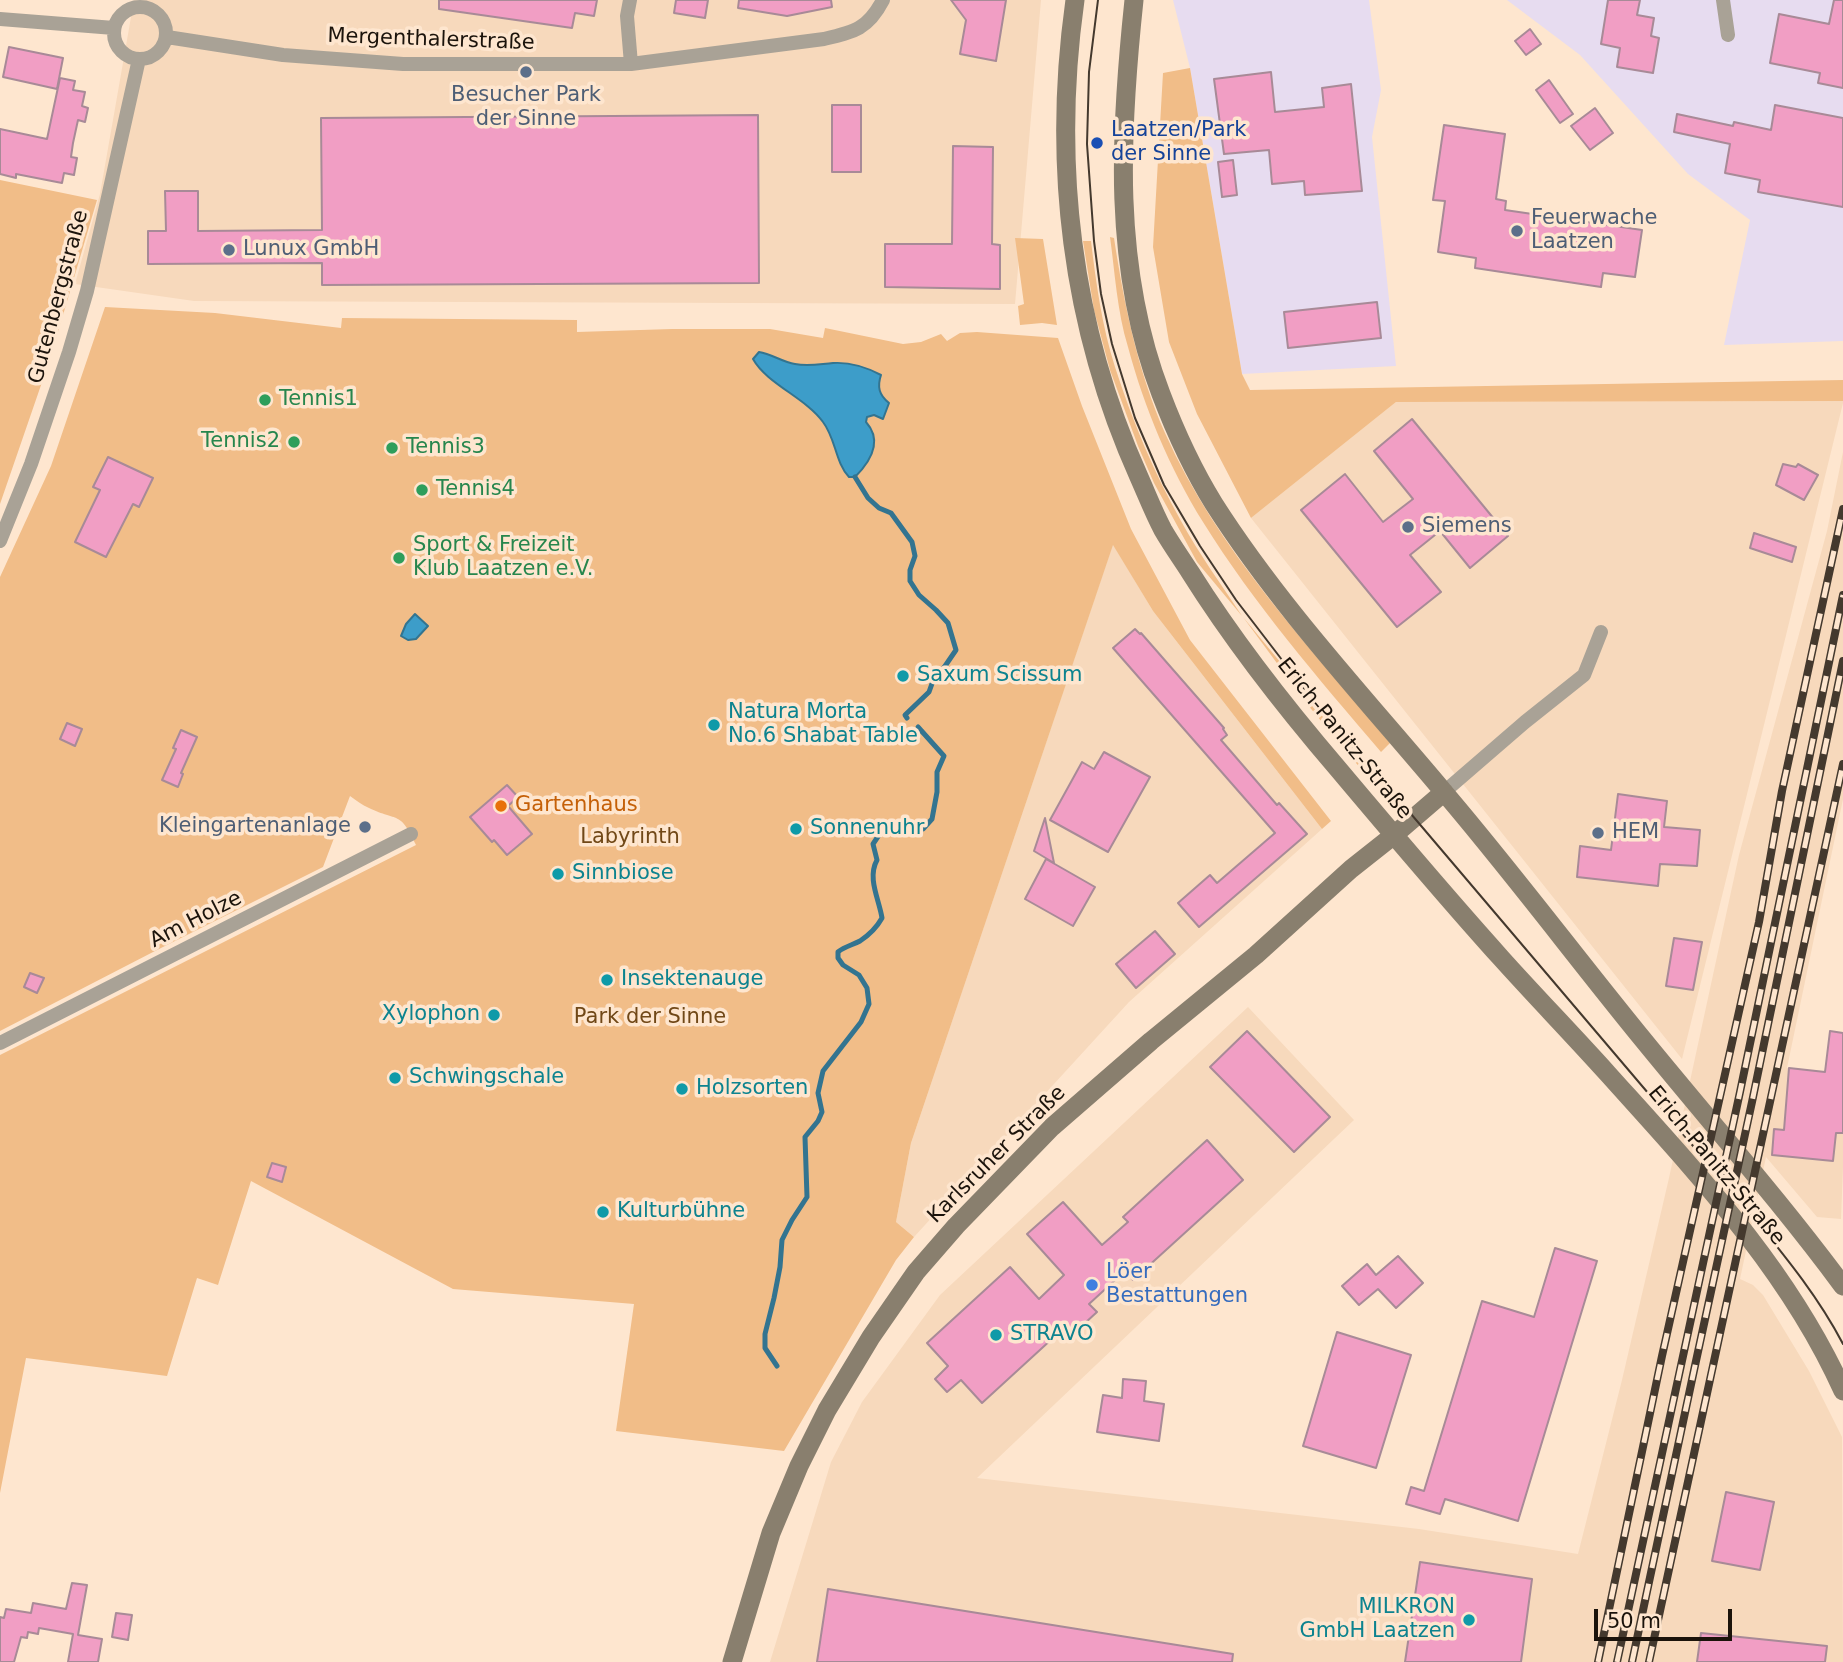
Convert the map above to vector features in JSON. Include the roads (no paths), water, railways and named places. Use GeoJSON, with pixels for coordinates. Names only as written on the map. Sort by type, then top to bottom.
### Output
{"type":"FeatureCollection","features":[{"type":"Feature","properties":{"kind":"main road","name":"Erich-Panitz-Straße"},"geometry":{"type":"LineString","coordinates":[[1075,0],[1064,135],[1069,216],[1080,288],[1105,390],[1127,450],[1162,529],[1209,603],[1279,699],[1501,957],[1675,1149],[1767,1261],[1816,1337],[1843,1391]]}},
{"type":"Feature","properties":{"kind":"main road","name":"Erich-Panitz-Straße"},"geometry":{"type":"LineString","coordinates":[[1134,0],[1123,161],[1124,225],[1132,293],[1161,393],[1212,500],[1256,566],[1499,857],[1659,1059],[1804,1233],[1843,1286]]}},
{"type":"Feature","properties":{"kind":"main road","name":"Karlsruher Straße"},"geometry":{"type":"LineString","coordinates":[[732,1662],[771,1533],[799,1466],[827,1410],[871,1337],[916,1272],[956,1226],[1052,1127],[1444,792]]}},
{"type":"Feature","properties":{"kind":"street"},"geometry":{"type":"LineString","coordinates":[[630,0],[627,16],[631,64]]}},
{"type":"Feature","properties":{"kind":"street","name":"Mergenthalerstraße"},"geometry":{"type":"LineString","coordinates":[[167,37],[283,55],[403,64],[631,64],[824,40],[853,32],[868,22],[883,0]]}},
{"type":"Feature","properties":{"kind":"street"},"geometry":{"type":"LineString","coordinates":[[1723,0],[1728,35]]}},
{"type":"Feature","properties":{"kind":"street"},"geometry":{"type":"LineString","coordinates":[[145,3],[159,14],[167,29],[167,37],[160,51],[146,59],[139,59],[130,57],[117,46],[114,28],[128,9],[145,3]]}},
{"type":"Feature","properties":{"kind":"street"},"geometry":{"type":"LineString","coordinates":[[0,19],[114,28]]}},
{"type":"Feature","properties":{"kind":"street","name":"Gutenbergstraße"},"geometry":{"type":"LineString","coordinates":[[0,541],[31,464],[87,291],[139,59]]}},
{"type":"Feature","properties":{"kind":"street"},"geometry":{"type":"LineString","coordinates":[[1444,792],[1584,675],[1601,632]]}},
{"type":"Feature","properties":{"kind":"street","name":"Am Holze"},"geometry":{"type":"LineString","coordinates":[[0,1043],[411,834]]}},
{"type":"Feature","properties":{"kind":"water"},"geometry":{"type":"Polygon","coordinates":[[[759,352],[800,365],[852,364],[881,375],[880,390],[889,403],[883,419],[874,415],[867,417],[866,422],[874,436],[874,444],[870,458],[855,477],[849,477],[844,471],[831,436],[816,413],[759,368],[753,359],[759,352]]]}},
{"type":"Feature","properties":{"kind":"water"},"geometry":{"type":"Polygon","coordinates":[[[415,614],[428,626],[416,639],[408,640],[401,636],[406,624],[415,614]]]}},
{"type":"Feature","properties":{"kind":"waterway"},"geometry":{"type":"LineString","coordinates":[[855,477],[868,498],[879,508],[891,513],[912,542],[915,556],[910,570],[910,581],[919,595],[948,623],[956,650],[934,678],[929,692],[905,715],[907,718]]}},
{"type":"Feature","properties":{"kind":"waterway"},"geometry":{"type":"LineString","coordinates":[[777,1366],[765,1348],[765,1334],[780,1267],[782,1240],[807,1197],[805,1137],[822,1112],[818,1093],[823,1071],[861,1022],[869,1004],[867,988],[859,975],[843,965],[838,958],[838,952],[863,939],[882,918],[873,874],[877,860],[873,844],[881,832],[895,824],[923,829],[932,819],[937,792],[937,772],[944,756],[918,727]]}},
{"type":"Feature","properties":{"kind":"tram line"},"geometry":{"type":"LineString","coordinates":[[1098,0],[1089,72],[1087,144],[1101,294],[1112,344],[1135,418],[1164,485],[1236,600],[1319,708],[1750,1213],[1812,1293],[1843,1344]]}},
{"type":"Feature","properties":{"kind":"railway"},"geometry":{"type":"LineString","coordinates":[[1598,1662],[1662,1356],[1759,922],[1782,791],[1843,509]]}},
{"type":"Feature","properties":{"kind":"railway"},"geometry":{"type":"LineString","coordinates":[[1617,1662],[1740,1092],[1843,595]]}},
{"type":"Feature","properties":{"kind":"railway"},"geometry":{"type":"LineString","coordinates":[[1632,1662],[1843,661]]}},
{"type":"Feature","properties":{"kind":"railway"},"geometry":{"type":"LineString","coordinates":[[1649,1662],[1843,764]]}},
{"type":"Feature","properties":{"kind":"place","name":"Besucher Park der Sinne"},"geometry":{"type":"Point","coordinates":[526,72]}},
{"type":"Feature","properties":{"kind":"place","name":"Laatzen/Park der Sinne"},"geometry":{"type":"Point","coordinates":[1097,143]}},
{"type":"Feature","properties":{"kind":"place","name":"Feuerwache Laatzen"},"geometry":{"type":"Point","coordinates":[1517,231]}},
{"type":"Feature","properties":{"kind":"place","name":"Lunux GmbH"},"geometry":{"type":"Point","coordinates":[229,250]}},
{"type":"Feature","properties":{"kind":"place","name":"Tennis1"},"geometry":{"type":"Point","coordinates":[265,400]}},
{"type":"Feature","properties":{"kind":"place","name":"Tennis2"},"geometry":{"type":"Point","coordinates":[294,442]}},
{"type":"Feature","properties":{"kind":"place","name":"Tennis3"},"geometry":{"type":"Point","coordinates":[392,448]}},
{"type":"Feature","properties":{"kind":"place","name":"Tennis4"},"geometry":{"type":"Point","coordinates":[422,490]}},
{"type":"Feature","properties":{"kind":"place","name":"Siemens"},"geometry":{"type":"Point","coordinates":[1408,527]}},
{"type":"Feature","properties":{"kind":"place","name":"Sport & Freizeit Klub Laatzen e.V."},"geometry":{"type":"Point","coordinates":[399,558]}},
{"type":"Feature","properties":{"kind":"place","name":"Saxum Scissum"},"geometry":{"type":"Point","coordinates":[903,676]}},
{"type":"Feature","properties":{"kind":"place","name":"Natura Morta No.6 Shabat Table"},"geometry":{"type":"Point","coordinates":[714,725]}},
{"type":"Feature","properties":{"kind":"place","name":"Gartenhaus"},"geometry":{"type":"Point","coordinates":[501,806]}},
{"type":"Feature","properties":{"kind":"place","name":"Kleingartenanlage"},"geometry":{"type":"Point","coordinates":[365,827]}},
{"type":"Feature","properties":{"kind":"place","name":"Sonnenuhr"},"geometry":{"type":"Point","coordinates":[796,829]}},
{"type":"Feature","properties":{"kind":"place","name":"HEM"},"geometry":{"type":"Point","coordinates":[1598,833]}},
{"type":"Feature","properties":{"kind":"place","name":"Sinnbiose"},"geometry":{"type":"Point","coordinates":[558,874]}},
{"type":"Feature","properties":{"kind":"place","name":"Insektenauge"},"geometry":{"type":"Point","coordinates":[607,980]}},
{"type":"Feature","properties":{"kind":"place","name":"Xylophon"},"geometry":{"type":"Point","coordinates":[494,1015]}},
{"type":"Feature","properties":{"kind":"place","name":"Schwingschale"},"geometry":{"type":"Point","coordinates":[395,1078]}},
{"type":"Feature","properties":{"kind":"place","name":"Holzsorten"},"geometry":{"type":"Point","coordinates":[682,1089]}},
{"type":"Feature","properties":{"kind":"place","name":"Kulturbühne"},"geometry":{"type":"Point","coordinates":[603,1212]}},
{"type":"Feature","properties":{"kind":"place","name":"Löer Bestattungen"},"geometry":{"type":"Point","coordinates":[1092,1285]}},
{"type":"Feature","properties":{"kind":"place","name":"STRAVO"},"geometry":{"type":"Point","coordinates":[996,1335]}},
{"type":"Feature","properties":{"kind":"place","name":"MILKRON GmbH Laatzen"},"geometry":{"type":"Point","coordinates":[1469,1620]}},
{"type":"Feature","properties":{"kind":"park label","name":"Labyrinth"},"geometry":{"type":"Point","coordinates":[630,838]}},
{"type":"Feature","properties":{"kind":"park label","name":"Park der Sinne"},"geometry":{"type":"Point","coordinates":[650,1018]}}]}
